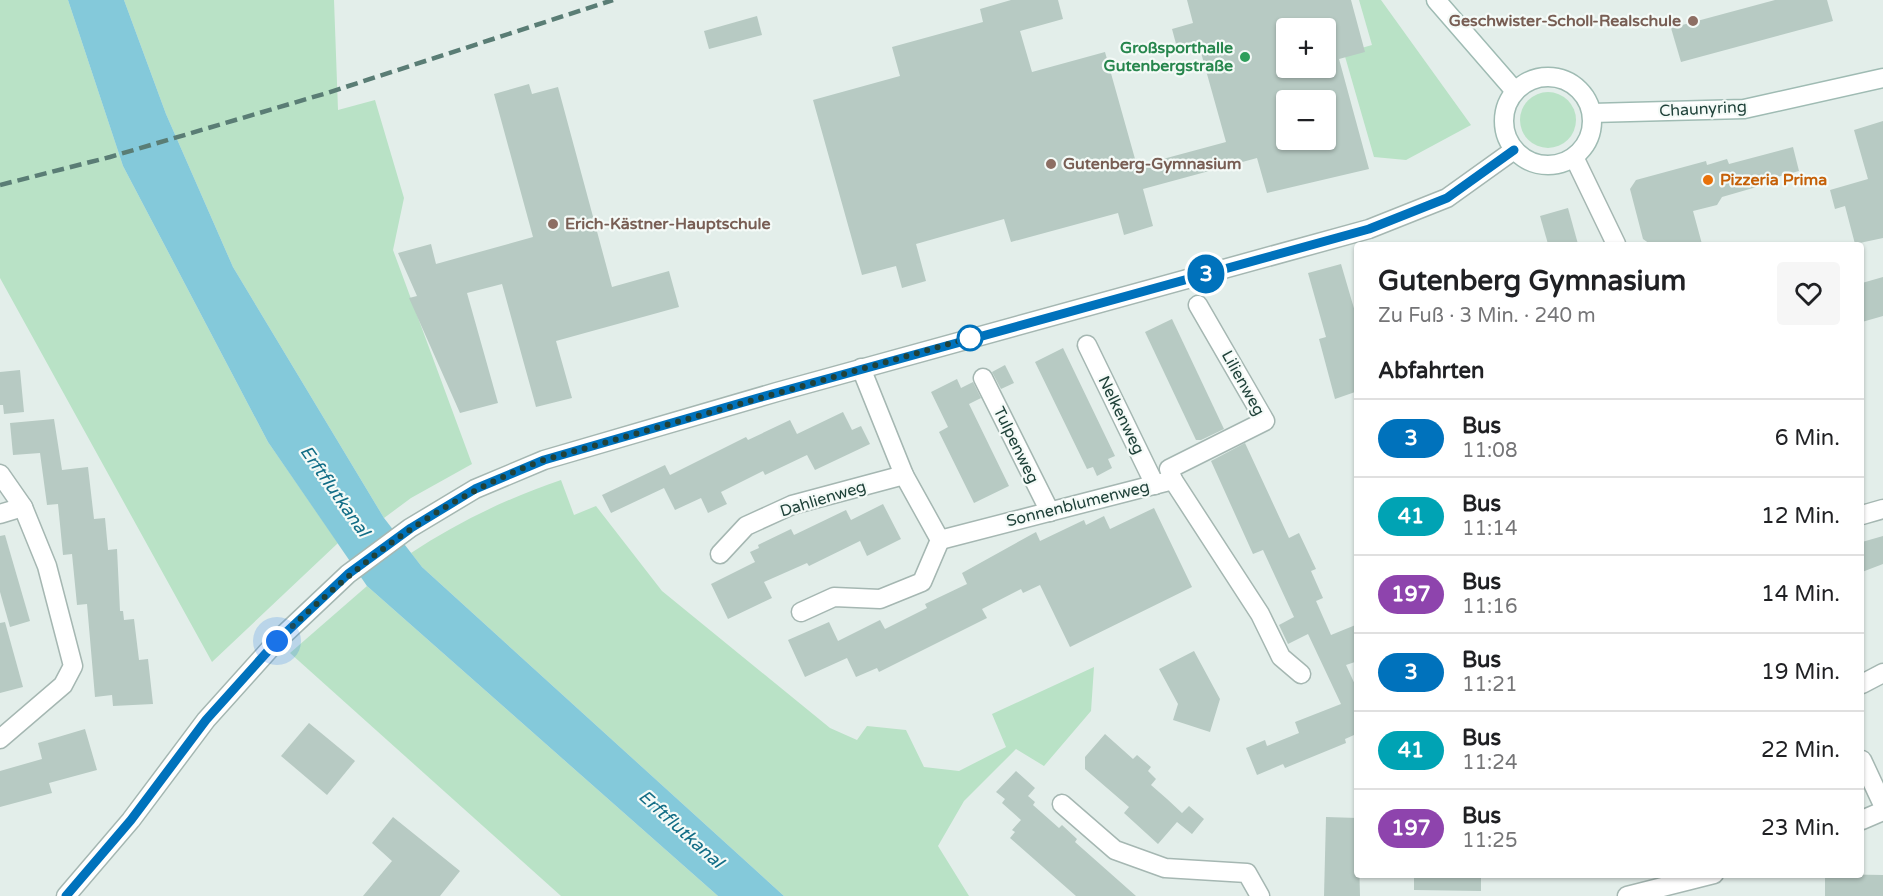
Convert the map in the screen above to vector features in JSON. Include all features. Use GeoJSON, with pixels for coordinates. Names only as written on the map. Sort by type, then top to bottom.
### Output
{"type":"FeatureCollection","features":[{"type":"Feature","properties":{"kind":"street"},"geometry":{"type":"LineString","coordinates":[[1436,0],[1515,91]]}},
{"type":"Feature","properties":{"kind":"street"},"geometry":{"type":"LineString","coordinates":[[1539,77],[1563,78],[1581,90],[1592,113],[1591,133],[1585,147],[1574,157],[1560,164],[1545,165],[1530,161],[1514,150],[1504,130],[1503,116],[1507,103],[1515,91],[1526,82],[1539,77]]}},
{"type":"Feature","properties":{"kind":"street","name":"Chaunyring"},"geometry":{"type":"LineString","coordinates":[[1592,113],[1744,109],[1883,78]]}},
{"type":"Feature","properties":{"kind":"street"},"geometry":{"type":"LineString","coordinates":[[66,896],[131,820],[206,720],[277,641],[348,574],[411,528],[475,489],[544,460],[861,368],[1371,237],[1447,198],[1514,150]]}},
{"type":"Feature","properties":{"kind":"street"},"geometry":{"type":"LineString","coordinates":[[1574,157],[1615,242]]}},
{"type":"Feature","properties":{"kind":"street","name":"Lilienweg"},"geometry":{"type":"LineString","coordinates":[[1164,482],[1169,469],[1264,421],[1198,305]]}},
{"type":"Feature","properties":{"kind":"street","name":"Nelkenweg"},"geometry":{"type":"LineString","coordinates":[[1086,345],[1164,482]]}},
{"type":"Feature","properties":{"kind":"street"},"geometry":{"type":"LineString","coordinates":[[801,612],[834,597],[880,599],[922,582],[939,540],[904,475],[861,368]]}},
{"type":"Feature","properties":{"kind":"street","name":"Tulpenweg"},"geometry":{"type":"LineString","coordinates":[[983,378],[1050,512]]}},
{"type":"Feature","properties":{"kind":"street"},"geometry":{"type":"LineString","coordinates":[[0,474],[23,507],[47,566],[73,666],[63,685],[0,739]]}},
{"type":"Feature","properties":{"kind":"street","name":"Dahlienweg"},"geometry":{"type":"LineString","coordinates":[[720,554],[746,526],[792,505],[904,475]]}},
{"type":"Feature","properties":{"kind":"street","name":"Sonnenblumenweg"},"geometry":{"type":"LineString","coordinates":[[939,540],[1164,482],[1260,614],[1281,657],[1301,674]]}},
{"type":"Feature","properties":{"kind":"street"},"geometry":{"type":"LineString","coordinates":[[0,514],[23,507]]}},
{"type":"Feature","properties":{"kind":"street"},"geometry":{"type":"LineString","coordinates":[[1864,514],[1883,509]]}},
{"type":"Feature","properties":{"kind":"street"},"geometry":{"type":"LineString","coordinates":[[1864,683],[1883,673]]}},
{"type":"Feature","properties":{"kind":"street"},"geometry":{"type":"LineString","coordinates":[[1864,764],[1883,806]]}},
{"type":"Feature","properties":{"kind":"street"},"geometry":{"type":"LineString","coordinates":[[1062,804],[1114,850],[1165,868],[1247,873],[1260,896]]}},
{"type":"Feature","properties":{"kind":"street"},"geometry":{"type":"LineString","coordinates":[[1864,819],[1883,811]]}},
{"type":"Feature","properties":{"kind":"street"},"geometry":{"type":"LineString","coordinates":[[1627,896],[1698,878]]}},
{"type":"Feature","properties":{"kind":"green space"},"geometry":{"type":"Polygon","coordinates":[[[0,0],[68,0],[123,166],[268,442],[338,543],[212,662],[0,278],[0,0]]]}},
{"type":"Feature","properties":{"kind":"green space"},"geometry":{"type":"Polygon","coordinates":[[[124,0],[334,0],[338,110],[375,100],[404,198],[393,250],[472,464],[411,498],[384,518],[233,267],[166,114],[124,0]]]}},
{"type":"Feature","properties":{"kind":"green space"},"geometry":{"type":"Polygon","coordinates":[[[1359,0],[1381,0],[1471,125],[1406,160],[1374,157],[1344,53],[1372,45],[1359,0]]]}},
{"type":"Feature","properties":{"kind":"green space"},"geometry":{"type":"Polygon","coordinates":[[[1542,92],[1554,92],[1564,96],[1572,104],[1576,120],[1572,136],[1564,144],[1554,148],[1542,148],[1532,144],[1524,136],[1520,126],[1520,114],[1524,104],[1532,96],[1542,92]]]}},
{"type":"Feature","properties":{"kind":"green space"},"geometry":{"type":"Polygon","coordinates":[[[561,480],[574,515],[596,506],[662,591],[830,728],[857,740],[867,726],[906,730],[924,767],[959,771],[1006,747],[992,714],[1094,667],[1091,711],[1044,766],[1016,749],[964,801],[938,846],[969,896],[784,896],[422,567],[411,553],[484,512],[561,480]]]}},
{"type":"Feature","properties":{"kind":"green space"},"geometry":{"type":"Polygon","coordinates":[[[367,586],[718,896],[561,896],[290,653],[367,586]]]}},
{"type":"Feature","properties":{"kind":"water","name":"Erftflutkanal"},"geometry":{"type":"Polygon","coordinates":[[[68,0],[124,0],[166,114],[233,267],[384,518],[422,567],[784,896],[718,896],[367,586],[268,442],[123,166],[68,0]]]}},
{"type":"Feature","properties":{"kind":"building"},"geometry":{"type":"Polygon","coordinates":[[[1011,0],[1058,0],[1063,19],[1020,31],[1032,72],[1105,52],[1137,166],[1226,142],[1200,49],[1179,55],[1172,29],[1193,23],[1187,0],[1351,0],[1365,52],[1339,59],[1369,169],[1267,193],[1257,158],[1143,189],[1153,226],[1124,235],[1118,213],[1011,242],[1004,219],[916,244],[926,281],[902,288],[896,266],[862,275],[813,100],[900,76],[892,47],[983,22],[980,9],[1011,0]]]}},
{"type":"Feature","properties":{"kind":"building"},"geometry":{"type":"Polygon","coordinates":[[[1775,0],[1827,0],[1833,21],[1681,62],[1671,28],[1775,0]]]}},
{"type":"Feature","properties":{"kind":"building"},"geometry":{"type":"Polygon","coordinates":[[[757,16],[762,35],[709,49],[704,31],[757,16]]]}},
{"type":"Feature","properties":{"kind":"building"},"geometry":{"type":"Polygon","coordinates":[[[529,84],[532,94],[558,87],[612,287],[669,271],[679,307],[556,341],[572,398],[536,407],[502,284],[467,293],[498,403],[460,413],[409,298],[417,296],[398,253],[431,244],[436,264],[533,237],[494,94],[529,84]]]}},
{"type":"Feature","properties":{"kind":"building"},"geometry":{"type":"Polygon","coordinates":[[[1883,121],[1883,238],[1864,242],[1854,242],[1845,206],[1835,209],[1830,190],[1868,179],[1854,130],[1883,121]]]}},
{"type":"Feature","properties":{"kind":"building"},"geometry":{"type":"Polygon","coordinates":[[[1793,147],[1799,171],[1759,182],[1760,186],[1722,197],[1717,205],[1693,211],[1701,242],[1647,242],[1643,239],[1630,189],[1636,180],[1706,161],[1707,165],[1727,159],[1729,164],[1793,147]]]}},
{"type":"Feature","properties":{"kind":"building"},"geometry":{"type":"Polygon","coordinates":[[[1568,208],[1577,242],[1547,242],[1540,216],[1568,208]]]}},
{"type":"Feature","properties":{"kind":"building"},"geometry":{"type":"Polygon","coordinates":[[[1341,264],[1354,308],[1354,392],[1335,399],[1319,339],[1326,337],[1308,273],[1341,264]]]}},
{"type":"Feature","properties":{"kind":"building"},"geometry":{"type":"Polygon","coordinates":[[[1883,277],[1883,316],[1864,321],[1864,282],[1883,277]]]}},
{"type":"Feature","properties":{"kind":"building"},"geometry":{"type":"Polygon","coordinates":[[[1172,319],[1224,429],[1201,440],[1196,440],[1145,332],[1172,319]]]}},
{"type":"Feature","properties":{"kind":"building"},"geometry":{"type":"Polygon","coordinates":[[[1063,348],[1115,456],[1108,459],[1112,468],[1097,476],[1093,467],[1087,469],[1035,362],[1063,348]]]}},
{"type":"Feature","properties":{"kind":"building"},"geometry":{"type":"Polygon","coordinates":[[[1005,365],[1014,383],[1001,389],[992,372],[1005,365]]]}},
{"type":"Feature","properties":{"kind":"building"},"geometry":{"type":"Polygon","coordinates":[[[20,370],[24,412],[4,414],[3,405],[0,405],[0,372],[20,370]]]}},
{"type":"Feature","properties":{"kind":"building"},"geometry":{"type":"Polygon","coordinates":[[[957,379],[961,388],[973,382],[981,398],[969,404],[1009,486],[974,503],[939,432],[948,427],[931,392],[957,379]]]}},
{"type":"Feature","properties":{"kind":"building"},"geometry":{"type":"Polygon","coordinates":[[[843,412],[852,430],[861,426],[870,444],[815,470],[807,455],[765,475],[763,471],[721,492],[727,504],[708,513],[701,498],[675,510],[664,488],[611,513],[602,495],[665,465],[670,475],[746,437],[748,440],[790,420],[797,434],[843,412]]]}},
{"type":"Feature","properties":{"kind":"building"},"geometry":{"type":"Polygon","coordinates":[[[54,419],[62,470],[88,467],[94,519],[105,518],[108,550],[117,549],[120,611],[123,611],[124,620],[134,619],[139,660],[148,659],[153,704],[113,706],[112,695],[95,697],[87,604],[77,605],[72,554],[63,555],[58,504],[47,505],[40,453],[13,455],[10,423],[54,419]]]}},
{"type":"Feature","properties":{"kind":"building"},"geometry":{"type":"Polygon","coordinates":[[[1245,443],[1289,538],[1299,533],[1316,569],[1311,571],[1323,598],[1316,601],[1331,635],[1354,626],[1354,662],[1346,665],[1354,682],[1354,735],[1345,739],[1346,743],[1285,768],[1283,764],[1257,775],[1246,748],[1265,740],[1267,746],[1299,733],[1295,722],[1341,704],[1308,634],[1288,644],[1279,625],[1294,617],[1263,550],[1253,554],[1211,461],[1245,443]]]}},
{"type":"Feature","properties":{"kind":"building"},"geometry":{"type":"Polygon","coordinates":[[[883,504],[901,539],[867,556],[860,541],[809,566],[807,563],[764,582],[772,598],[728,619],[711,584],[755,562],[750,552],[759,548],[758,545],[791,529],[794,535],[846,510],[851,520],[883,504]]]}},
{"type":"Feature","properties":{"kind":"building"},"geometry":{"type":"Polygon","coordinates":[[[1154,508],[1192,587],[1070,647],[1040,585],[1023,593],[1021,589],[982,609],[987,618],[879,672],[877,668],[856,677],[847,658],[805,677],[788,640],[829,622],[838,641],[880,620],[885,629],[927,608],[925,604],[967,584],[962,573],[1036,532],[1040,541],[1084,520],[1086,525],[1104,516],[1110,529],[1154,508]]]}},
{"type":"Feature","properties":{"kind":"building"},"geometry":{"type":"Polygon","coordinates":[[[5,535],[30,621],[10,627],[0,592],[0,536],[5,535]]]}},
{"type":"Feature","properties":{"kind":"building"},"geometry":{"type":"Polygon","coordinates":[[[1883,536],[1883,564],[1864,571],[1864,541],[1883,536]]]}},
{"type":"Feature","properties":{"kind":"building"},"geometry":{"type":"Polygon","coordinates":[[[5,622],[23,687],[0,693],[0,623],[5,622]]]}},
{"type":"Feature","properties":{"kind":"building"},"geometry":{"type":"Polygon","coordinates":[[[1194,651],[1220,699],[1210,732],[1173,720],[1178,704],[1159,669],[1194,651]]]}},
{"type":"Feature","properties":{"kind":"building"},"geometry":{"type":"Polygon","coordinates":[[[309,723],[355,761],[327,795],[281,756],[309,723]]]}},
{"type":"Feature","properties":{"kind":"building"},"geometry":{"type":"Polygon","coordinates":[[[85,729],[97,770],[49,783],[52,793],[0,807],[0,771],[42,759],[38,743],[85,729]]]}},
{"type":"Feature","properties":{"kind":"building"},"geometry":{"type":"Polygon","coordinates":[[[1105,734],[1133,759],[1137,755],[1151,767],[1148,771],[1156,779],[1151,785],[1182,813],[1189,806],[1204,819],[1192,834],[1177,822],[1158,844],[1124,813],[1129,807],[1085,769],[1085,757],[1105,734]]]}},
{"type":"Feature","properties":{"kind":"building"},"geometry":{"type":"Polygon","coordinates":[[[1016,771],[1035,788],[1028,796],[1035,802],[1033,805],[1059,828],[1062,825],[1077,839],[1075,842],[1136,896],[1076,896],[1010,838],[1015,832],[1012,830],[1021,820],[1002,803],[1005,799],[996,792],[1016,771]]]}},
{"type":"Feature","properties":{"kind":"building"},"geometry":{"type":"Polygon","coordinates":[[[393,817],[460,871],[440,896],[363,896],[392,861],[372,843],[393,817]]]}},
{"type":"Feature","properties":{"kind":"building"},"geometry":{"type":"Polygon","coordinates":[[[1326,817],[1354,818],[1354,878],[1360,878],[1360,896],[1324,896],[1326,817]]]}},
{"type":"Feature","properties":{"kind":"building"},"geometry":{"type":"Polygon","coordinates":[[[1864,875],[1883,875],[1883,896],[1825,896],[1825,878],[1864,878],[1864,875]]]}},
{"type":"Feature","properties":{"kind":"building"},"geometry":{"type":"Polygon","coordinates":[[[1414,878],[1481,878],[1481,891],[1414,890],[1414,878]]]}},
{"type":"Feature","properties":{"kind":"railway"},"geometry":{"type":"LineString","coordinates":[[0,185],[110,157],[327,93],[613,0]]}},
{"type":"Feature","properties":{"kind":"bus line","name":"3"},"geometry":{"type":"LineString","coordinates":[[66,896],[131,820],[206,720],[277,641],[348,574],[411,528],[475,489],[506,474],[544,460],[861,368],[1369,229],[1447,198],[1514,150]]}},
{"type":"Feature","properties":{"kind":"place","name":"Geschwister-Scholl-Realschule"},"geometry":{"type":"Point","coordinates":[1693,21]}},
{"type":"Feature","properties":{"kind":"place","name":"Großsporthalle Gutenbergstraße"},"geometry":{"type":"Point","coordinates":[1245,57]}},
{"type":"Feature","properties":{"kind":"place","name":"Gutenberg-Gymnasium"},"geometry":{"type":"Point","coordinates":[1051,164]}},
{"type":"Feature","properties":{"kind":"place","name":"Pizzeria Prima"},"geometry":{"type":"Point","coordinates":[1708,180]}},
{"type":"Feature","properties":{"kind":"place","name":"Erich-Kästner-Hauptschule"},"geometry":{"type":"Point","coordinates":[553,224]}},
{"type":"Feature","properties":{"kind":"route"},"geometry":{"type":"LineString","coordinates":[[277,641],[348,574],[411,528],[475,489],[506,474],[544,460],[970,338]]}}]}
